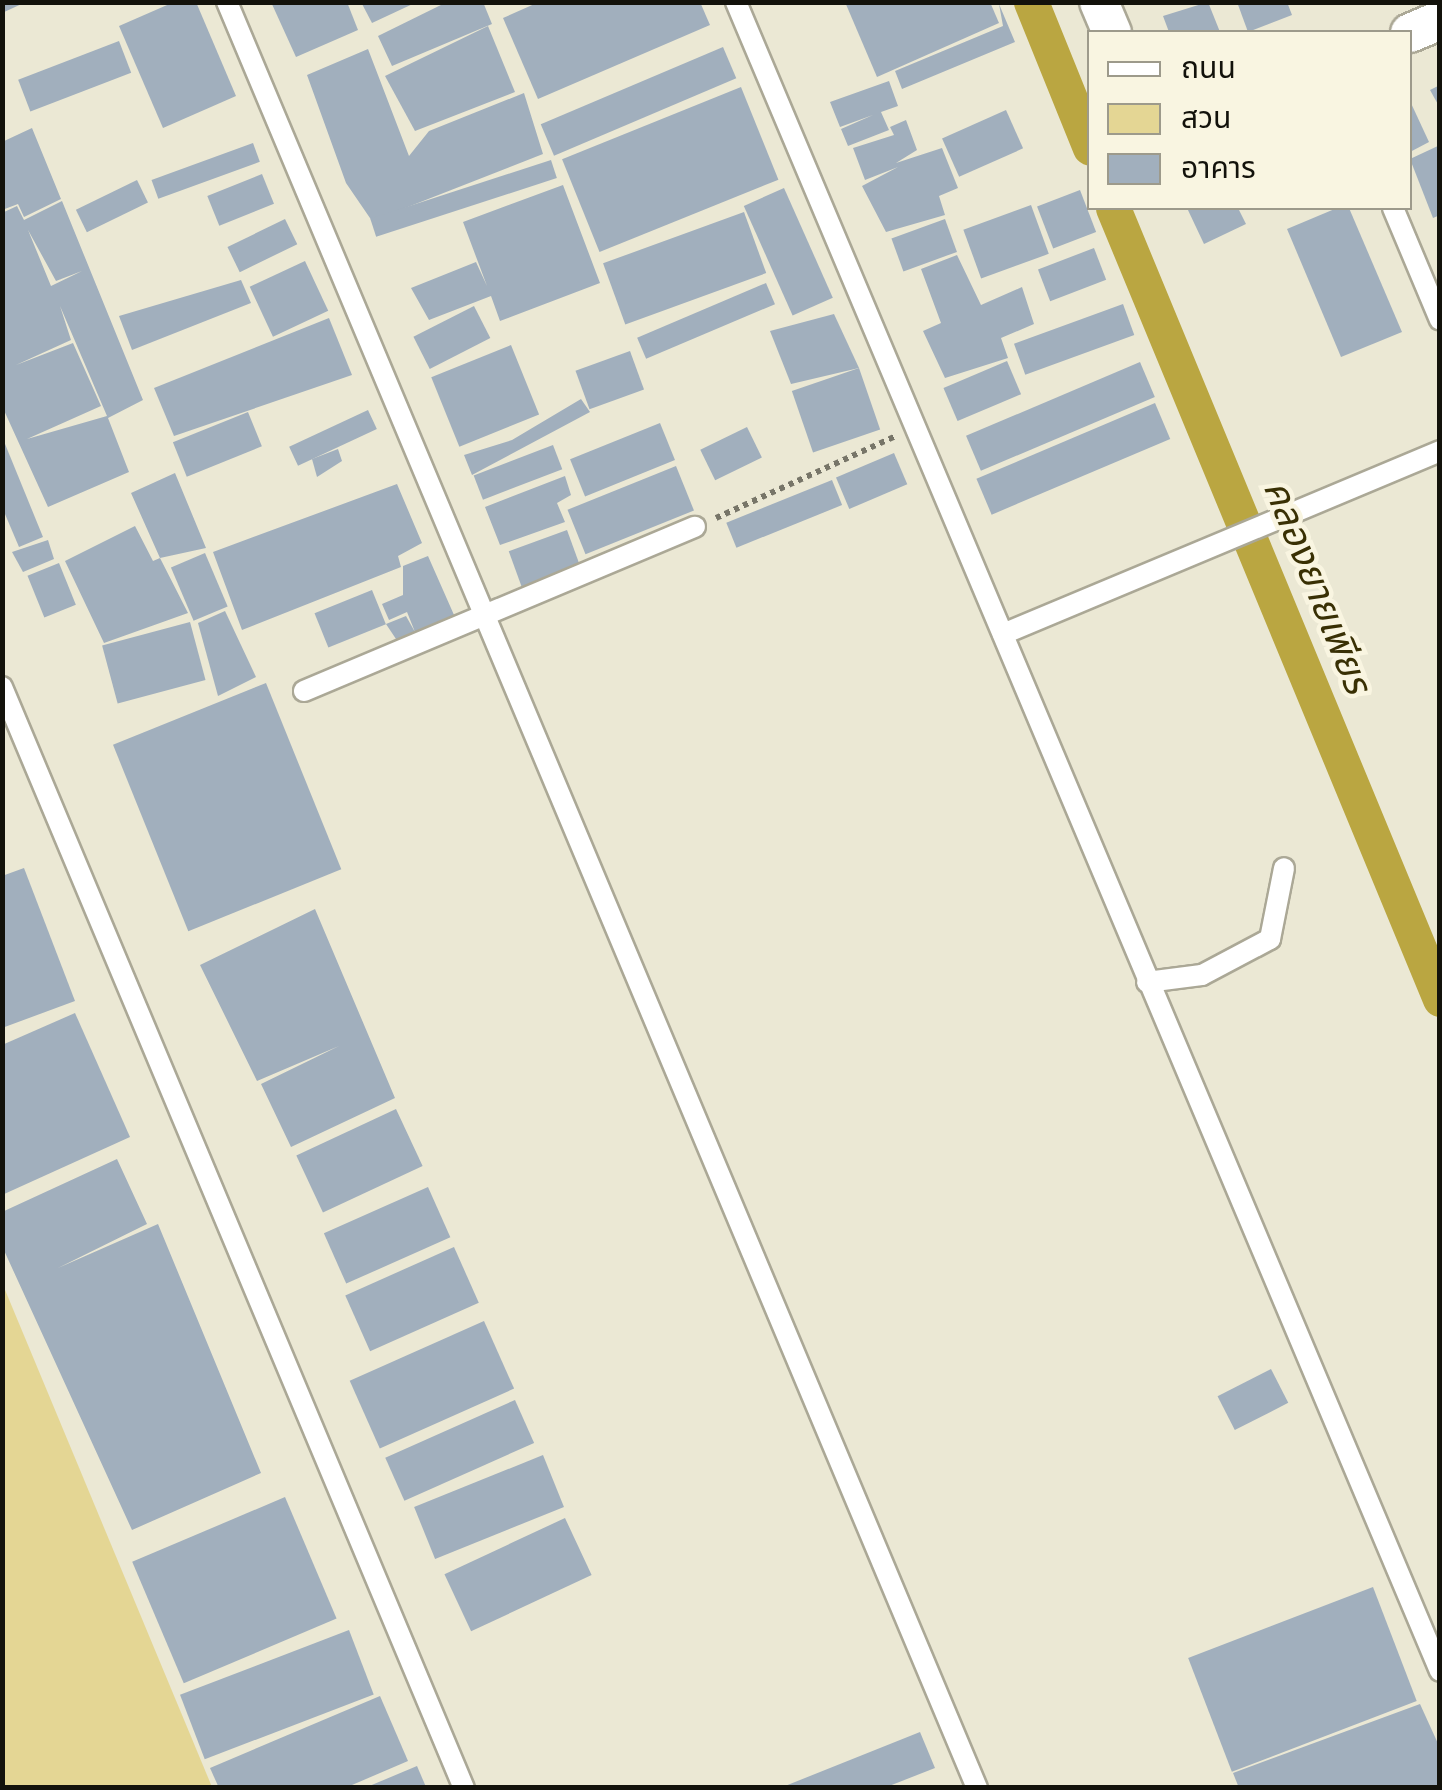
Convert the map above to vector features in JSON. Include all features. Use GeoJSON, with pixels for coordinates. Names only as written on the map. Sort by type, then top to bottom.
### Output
{"type":"FeatureCollection","features":[{"type":"Feature","properties":{"kind":"street"},"geometry":{"type":"LineString","coordinates":[[1099,2],[1111,30]]}},
{"type":"Feature","properties":{"kind":"street"},"geometry":{"type":"LineString","coordinates":[[1412,32],[1440,20]]}},
{"type":"Feature","properties":{"kind":"lane"},"geometry":{"type":"LineString","coordinates":[[227,2],[977,1788]]}},
{"type":"Feature","properties":{"kind":"lane"},"geometry":{"type":"LineString","coordinates":[[736,2],[1440,1671]]}},
{"type":"Feature","properties":{"kind":"lane"},"geometry":{"type":"LineString","coordinates":[[1394,210],[1440,320]]}},
{"type":"Feature","properties":{"kind":"lane"},"geometry":{"type":"LineString","coordinates":[[1003,634],[1440,451]]}},
{"type":"Feature","properties":{"kind":"lane"},"geometry":{"type":"LineString","coordinates":[[304,691],[488,621],[695,527]]}},
{"type":"Feature","properties":{"kind":"lane"},"geometry":{"type":"LineString","coordinates":[[2,687],[464,1788]]}},
{"type":"Feature","properties":{"kind":"lane"},"geometry":{"type":"LineString","coordinates":[[1147,982],[1202,974],[1270,940],[1284,868]]}},
{"type":"Feature","properties":{"kind":"path"},"geometry":{"type":"LineString","coordinates":[[695,527],[915,428]]}},
{"type":"Feature","properties":{"kind":"green space"},"geometry":{"type":"Polygon","coordinates":[[[3,1285],[212,1787],[3,1787],[3,1285]]]}},
{"type":"Feature","properties":{"kind":"building"},"geometry":{"type":"Polygon","coordinates":[[[2,2],[26,2],[2,13],[2,2]]]}},
{"type":"Feature","properties":{"kind":"building"},"geometry":{"type":"Polygon","coordinates":[[[174,2],[196,2],[236,96],[163,128],[119,26],[174,2]]]}},
{"type":"Feature","properties":{"kind":"building"},"geometry":{"type":"Polygon","coordinates":[[[271,2],[347,2],[358,30],[296,57],[271,2]]]}},
{"type":"Feature","properties":{"kind":"building"},"geometry":{"type":"Polygon","coordinates":[[[361,2],[417,2],[372,23],[361,2]]]}},
{"type":"Feature","properties":{"kind":"building"},"geometry":{"type":"Polygon","coordinates":[[[447,2],[483,2],[492,24],[392,66],[378,36],[447,2]]]}},
{"type":"Feature","properties":{"kind":"building"},"geometry":{"type":"Polygon","coordinates":[[[539,2],[700,2],[710,25],[538,99],[503,18],[539,2]]]}},
{"type":"Feature","properties":{"kind":"building"},"geometry":{"type":"Polygon","coordinates":[[[845,2],[990,2],[999,23],[877,77],[845,2]]]}},
{"type":"Feature","properties":{"kind":"building"},"geometry":{"type":"Polygon","coordinates":[[[1208,2],[1219,30],[1168,30],[1163,16],[1208,2]]]}},
{"type":"Feature","properties":{"kind":"building"},"geometry":{"type":"Polygon","coordinates":[[[1237,2],[1287,2],[1292,15],[1247,30],[1237,2]]]}},
{"type":"Feature","properties":{"kind":"building"},"geometry":{"type":"Polygon","coordinates":[[[999,4],[1015,42],[902,89],[895,71],[1003,26],[999,4]]]}},
{"type":"Feature","properties":{"kind":"building"},"geometry":{"type":"Polygon","coordinates":[[[488,26],[515,92],[415,131],[385,76],[488,26]]]}},
{"type":"Feature","properties":{"kind":"building"},"geometry":{"type":"Polygon","coordinates":[[[119,41],[131,73],[30,111],[18,80],[119,41]]]}},
{"type":"Feature","properties":{"kind":"building"},"geometry":{"type":"Polygon","coordinates":[[[723,47],[736,78],[554,156],[541,124],[723,47]]]}},
{"type":"Feature","properties":{"kind":"building"},"geometry":{"type":"Polygon","coordinates":[[[368,49],[409,156],[429,131],[524,93],[543,154],[372,221],[346,183],[307,75],[368,49]]]}},
{"type":"Feature","properties":{"kind":"building"},"geometry":{"type":"Polygon","coordinates":[[[889,81],[898,106],[881,112],[889,130],[848,146],[841,129],[873,115],[840,127],[830,102],[889,81]]]}},
{"type":"Feature","properties":{"kind":"building"},"geometry":{"type":"Polygon","coordinates":[[[1440,85],[1440,108],[1430,90],[1440,85]]]}},
{"type":"Feature","properties":{"kind":"building"},"geometry":{"type":"Polygon","coordinates":[[[741,87],[778,180],[600,252],[562,159],[741,87]]]}},
{"type":"Feature","properties":{"kind":"building"},"geometry":{"type":"Polygon","coordinates":[[[1412,105],[1429,142],[1412,151],[1412,105]]]}},
{"type":"Feature","properties":{"kind":"building"},"geometry":{"type":"Polygon","coordinates":[[[1006,110],[1023,148],[959,177],[942,138],[1006,110]]]}},
{"type":"Feature","properties":{"kind":"building"},"geometry":{"type":"Polygon","coordinates":[[[906,120],[917,150],[896,163],[942,148],[958,188],[939,196],[945,215],[886,232],[862,186],[898,167],[865,180],[853,148],[894,135],[890,127],[906,120]]]}},
{"type":"Feature","properties":{"kind":"building"},"geometry":{"type":"Polygon","coordinates":[[[32,128],[61,199],[24,217],[18,204],[2,210],[2,142],[32,128]]]}},
{"type":"Feature","properties":{"kind":"building"},"geometry":{"type":"Polygon","coordinates":[[[253,143],[260,162],[158,199],[152,180],[253,143]]]}},
{"type":"Feature","properties":{"kind":"building"},"geometry":{"type":"Polygon","coordinates":[[[1440,145],[1440,215],[1433,218],[1412,164],[1412,158],[1440,145]]]}},
{"type":"Feature","properties":{"kind":"building"},"geometry":{"type":"Polygon","coordinates":[[[551,160],[557,178],[376,237],[370,219],[551,160]]]}},
{"type":"Feature","properties":{"kind":"building"},"geometry":{"type":"Polygon","coordinates":[[[262,174],[274,204],[219,226],[207,196],[262,174]]]}},
{"type":"Feature","properties":{"kind":"building"},"geometry":{"type":"Polygon","coordinates":[[[137,180],[148,202],[87,232],[76,210],[137,180]]]}},
{"type":"Feature","properties":{"kind":"building"},"geometry":{"type":"Polygon","coordinates":[[[563,185],[600,283],[500,321],[491,296],[429,320],[411,288],[476,262],[487,286],[463,222],[563,185]]]}},
{"type":"Feature","properties":{"kind":"building"},"geometry":{"type":"Polygon","coordinates":[[[784,188],[833,298],[793,316],[744,206],[784,188]]]}},
{"type":"Feature","properties":{"kind":"building"},"geometry":{"type":"Polygon","coordinates":[[[1080,190],[1096,232],[1053,248],[1037,206],[1080,190]]]}},
{"type":"Feature","properties":{"kind":"building"},"geometry":{"type":"Polygon","coordinates":[[[62,201],[143,400],[108,418],[129,472],[48,507],[2,406],[2,213],[17,206],[24,220],[62,201]],[[28,230],[51,286],[82,271],[56,281],[28,230]],[[60,306],[71,340],[16,365],[73,343],[101,406],[27,439],[107,416],[60,306]]]}},
{"type":"Feature","properties":{"kind":"building"},"geometry":{"type":"Polygon","coordinates":[[[1031,205],[1049,254],[981,278],[963,230],[1031,205]]]}},
{"type":"Feature","properties":{"kind":"building"},"geometry":{"type":"Polygon","coordinates":[[[1188,210],[1239,210],[1246,224],[1204,244],[1188,210]]]}},
{"type":"Feature","properties":{"kind":"building"},"geometry":{"type":"Polygon","coordinates":[[[1332,210],[1350,210],[1402,332],[1341,357],[1287,229],[1332,210]]]}},
{"type":"Feature","properties":{"kind":"building"},"geometry":{"type":"Polygon","coordinates":[[[744,212],[766,273],[625,324],[603,263],[744,212]]]}},
{"type":"Feature","properties":{"kind":"building"},"geometry":{"type":"Polygon","coordinates":[[[285,219],[297,244],[240,272],[227,247],[285,219]]]}},
{"type":"Feature","properties":{"kind":"building"},"geometry":{"type":"Polygon","coordinates":[[[945,219],[957,252],[903,271],[891,238],[945,219]]]}},
{"type":"Feature","properties":{"kind":"building"},"geometry":{"type":"Polygon","coordinates":[[[1094,248],[1106,280],[1050,301],[1038,270],[1094,248]]]}},
{"type":"Feature","properties":{"kind":"building"},"geometry":{"type":"Polygon","coordinates":[[[957,255],[981,305],[1022,287],[1034,324],[1001,338],[1008,358],[945,378],[923,331],[941,323],[921,269],[957,255]]]}},
{"type":"Feature","properties":{"kind":"building"},"geometry":{"type":"Polygon","coordinates":[[[305,261],[328,311],[273,337],[250,287],[305,261]]]}},
{"type":"Feature","properties":{"kind":"building"},"geometry":{"type":"Polygon","coordinates":[[[241,280],[251,303],[132,350],[119,316],[241,280]]]}},
{"type":"Feature","properties":{"kind":"building"},"geometry":{"type":"Polygon","coordinates":[[[766,283],[775,304],[646,359],[637,338],[766,283]]]}},
{"type":"Feature","properties":{"kind":"building"},"geometry":{"type":"Polygon","coordinates":[[[1123,304],[1134,335],[1025,375],[1014,344],[1123,304]]]}},
{"type":"Feature","properties":{"kind":"building"},"geometry":{"type":"Polygon","coordinates":[[[474,306],[490,338],[430,369],[413,337],[474,306]]]}},
{"type":"Feature","properties":{"kind":"building"},"geometry":{"type":"Polygon","coordinates":[[[834,314],[859,368],[791,384],[770,331],[834,314]]]}},
{"type":"Feature","properties":{"kind":"building"},"geometry":{"type":"Polygon","coordinates":[[[329,318],[352,375],[174,436],[154,388],[329,318]]]}},
{"type":"Feature","properties":{"kind":"building"},"geometry":{"type":"Polygon","coordinates":[[[511,345],[539,415],[459,447],[431,377],[511,345]]]}},
{"type":"Feature","properties":{"kind":"building"},"geometry":{"type":"Polygon","coordinates":[[[630,351],[644,390],[590,409],[575,371],[630,351]]]}},
{"type":"Feature","properties":{"kind":"building"},"geometry":{"type":"Polygon","coordinates":[[[1007,361],[1021,394],[958,421],[943,388],[1007,361]]]}},
{"type":"Feature","properties":{"kind":"building"},"geometry":{"type":"Polygon","coordinates":[[[1140,362],[1155,397],[981,471],[966,436],[1140,362]]]}},
{"type":"Feature","properties":{"kind":"building"},"geometry":{"type":"Polygon","coordinates":[[[859,368],[880,429],[813,453],[792,391],[859,368]]]}},
{"type":"Feature","properties":{"kind":"building"},"geometry":{"type":"Polygon","coordinates":[[[581,399],[590,412],[472,475],[464,455],[512,440],[581,399]]]}},
{"type":"Feature","properties":{"kind":"building"},"geometry":{"type":"Polygon","coordinates":[[[1155,403],[1170,439],[992,515],[976,479],[1155,403]]]}},
{"type":"Feature","properties":{"kind":"building"},"geometry":{"type":"Polygon","coordinates":[[[368,410],[377,429],[298,466],[289,447],[368,410]]]}},
{"type":"Feature","properties":{"kind":"building"},"geometry":{"type":"Polygon","coordinates":[[[248,412],[262,446],[187,477],[173,442],[248,412]]]}},
{"type":"Feature","properties":{"kind":"building"},"geometry":{"type":"Polygon","coordinates":[[[660,423],[675,460],[585,496],[570,459],[660,423]]]}},
{"type":"Feature","properties":{"kind":"building"},"geometry":{"type":"Polygon","coordinates":[[[747,427],[762,458],[715,480],[700,450],[747,427]]]}},
{"type":"Feature","properties":{"kind":"building"},"geometry":{"type":"Polygon","coordinates":[[[3,439],[43,537],[19,547],[2,507],[3,439]]]}},
{"type":"Feature","properties":{"kind":"building"},"geometry":{"type":"Polygon","coordinates":[[[553,445],[562,469],[483,500],[474,475],[553,445]]]}},
{"type":"Feature","properties":{"kind":"building"},"geometry":{"type":"Polygon","coordinates":[[[338,449],[342,461],[317,477],[312,459],[338,449]]]}},
{"type":"Feature","properties":{"kind":"building"},"geometry":{"type":"Polygon","coordinates":[[[894,453],[907,484],[849,509],[836,478],[894,453]]]}},
{"type":"Feature","properties":{"kind":"building"},"geometry":{"type":"Polygon","coordinates":[[[676,466],[694,511],[586,554],[568,510],[676,466]]]}},
{"type":"Feature","properties":{"kind":"building"},"geometry":{"type":"Polygon","coordinates":[[[175,473],[206,548],[160,558],[131,493],[175,473]]]}},
{"type":"Feature","properties":{"kind":"building"},"geometry":{"type":"Polygon","coordinates":[[[565,476],[571,495],[557,503],[565,522],[500,545],[485,507],[565,476]]]}},
{"type":"Feature","properties":{"kind":"building"},"geometry":{"type":"Polygon","coordinates":[[[832,480],[842,505],[736,548],[726,523],[832,480]]]}},
{"type":"Feature","properties":{"kind":"building"},"geometry":{"type":"Polygon","coordinates":[[[397,484],[422,543],[398,556],[401,567],[242,630],[213,552],[397,484]]]}},
{"type":"Feature","properties":{"kind":"building"},"geometry":{"type":"Polygon","coordinates":[[[135,526],[153,561],[160,558],[188,613],[104,643],[65,561],[135,526]]]}},
{"type":"Feature","properties":{"kind":"building"},"geometry":{"type":"Polygon","coordinates":[[[567,530],[584,577],[526,598],[509,551],[567,530]]]}},
{"type":"Feature","properties":{"kind":"building"},"geometry":{"type":"Polygon","coordinates":[[[48,540],[54,559],[23,572],[12,552],[48,540]]]}},
{"type":"Feature","properties":{"kind":"building"},"geometry":{"type":"Polygon","coordinates":[[[205,553],[228,606],[194,621],[171,567],[205,553]]]}},
{"type":"Feature","properties":{"kind":"building"},"geometry":{"type":"Polygon","coordinates":[[[428,556],[458,624],[402,648],[386,624],[406,616],[415,632],[407,612],[389,620],[382,604],[403,595],[403,566],[428,556]]]}},
{"type":"Feature","properties":{"kind":"building"},"geometry":{"type":"Polygon","coordinates":[[[59,563],[76,605],[44,617],[27,576],[59,563]]]}},
{"type":"Feature","properties":{"kind":"building"},"geometry":{"type":"Polygon","coordinates":[[[372,590],[386,624],[328,648],[315,613],[372,590]]]}},
{"type":"Feature","properties":{"kind":"building"},"geometry":{"type":"Polygon","coordinates":[[[225,611],[256,677],[218,696],[198,623],[225,611]]]}},
{"type":"Feature","properties":{"kind":"building"},"geometry":{"type":"Polygon","coordinates":[[[190,622],[206,680],[118,704],[102,646],[190,622]]]}},
{"type":"Feature","properties":{"kind":"building"},"geometry":{"type":"Polygon","coordinates":[[[266,683],[341,869],[188,931],[113,745],[266,683]]]}},
{"type":"Feature","properties":{"kind":"building"},"geometry":{"type":"Polygon","coordinates":[[[24,868],[75,1001],[2,1028],[2,876],[24,868]]]}},
{"type":"Feature","properties":{"kind":"building"},"geometry":{"type":"Polygon","coordinates":[[[315,909],[395,1098],[291,1147],[261,1084],[339,1046],[257,1081],[200,965],[315,909]]]}},
{"type":"Feature","properties":{"kind":"building"},"geometry":{"type":"Polygon","coordinates":[[[75,1013],[130,1137],[2,1195],[2,1045],[75,1013]]]}},
{"type":"Feature","properties":{"kind":"building"},"geometry":{"type":"Polygon","coordinates":[[[396,1109],[423,1166],[323,1213],[296,1155],[396,1109]]]}},
{"type":"Feature","properties":{"kind":"building"},"geometry":{"type":"Polygon","coordinates":[[[117,1159],[147,1224],[58,1268],[158,1224],[261,1473],[132,1530],[2,1246],[2,1212],[117,1159]]]}},
{"type":"Feature","properties":{"kind":"building"},"geometry":{"type":"Polygon","coordinates":[[[428,1187],[450,1237],[346,1284],[324,1233],[428,1187]]]}},
{"type":"Feature","properties":{"kind":"building"},"geometry":{"type":"Polygon","coordinates":[[[454,1247],[479,1303],[370,1351],[345,1295],[454,1247]]]}},
{"type":"Feature","properties":{"kind":"building"},"geometry":{"type":"Polygon","coordinates":[[[484,1321],[514,1389],[380,1448],[350,1381],[484,1321]]]}},
{"type":"Feature","properties":{"kind":"building"},"geometry":{"type":"Polygon","coordinates":[[[1271,1369],[1288,1403],[1235,1430],[1218,1396],[1271,1369]]]}},
{"type":"Feature","properties":{"kind":"building"},"geometry":{"type":"Polygon","coordinates":[[[515,1400],[534,1443],[404,1501],[385,1458],[515,1400]]]}},
{"type":"Feature","properties":{"kind":"building"},"geometry":{"type":"Polygon","coordinates":[[[543,1455],[564,1507],[435,1559],[414,1507],[543,1455]]]}},
{"type":"Feature","properties":{"kind":"building"},"geometry":{"type":"Polygon","coordinates":[[[285,1497],[337,1619],[184,1683],[132,1562],[285,1497]]]}},
{"type":"Feature","properties":{"kind":"building"},"geometry":{"type":"Polygon","coordinates":[[[565,1518],[592,1575],[471,1631],[444,1574],[565,1518]]]}},
{"type":"Feature","properties":{"kind":"building"},"geometry":{"type":"Polygon","coordinates":[[[1373,1587],[1417,1701],[1232,1772],[1188,1658],[1373,1587]]]}},
{"type":"Feature","properties":{"kind":"building"},"geometry":{"type":"Polygon","coordinates":[[[349,1630],[374,1694],[205,1759],[180,1695],[349,1630]]]}},
{"type":"Feature","properties":{"kind":"building"},"geometry":{"type":"Polygon","coordinates":[[[380,1696],[408,1761],[345,1788],[219,1788],[210,1768],[380,1696]]]}},
{"type":"Feature","properties":{"kind":"building"},"geometry":{"type":"Polygon","coordinates":[[[1420,1704],[1440,1748],[1440,1788],[1239,1788],[1233,1773],[1420,1704]]]}},
{"type":"Feature","properties":{"kind":"building"},"geometry":{"type":"Polygon","coordinates":[[[920,1732],[935,1768],[884,1788],[780,1788],[920,1732]]]}},
{"type":"Feature","properties":{"kind":"building"},"geometry":{"type":"Polygon","coordinates":[[[417,1766],[426,1787],[367,1787],[417,1766]]]}},
{"type":"Feature","properties":{"kind":"waterway","name":"คลองยายเพียร"},"geometry":{"type":"LineString","coordinates":[[1031,2],[1087,141]]}},
{"type":"Feature","properties":{"kind":"waterway","name":"คลองยายเพียร"},"geometry":{"type":"LineString","coordinates":[[1114,210],[1440,999]]}}]}
